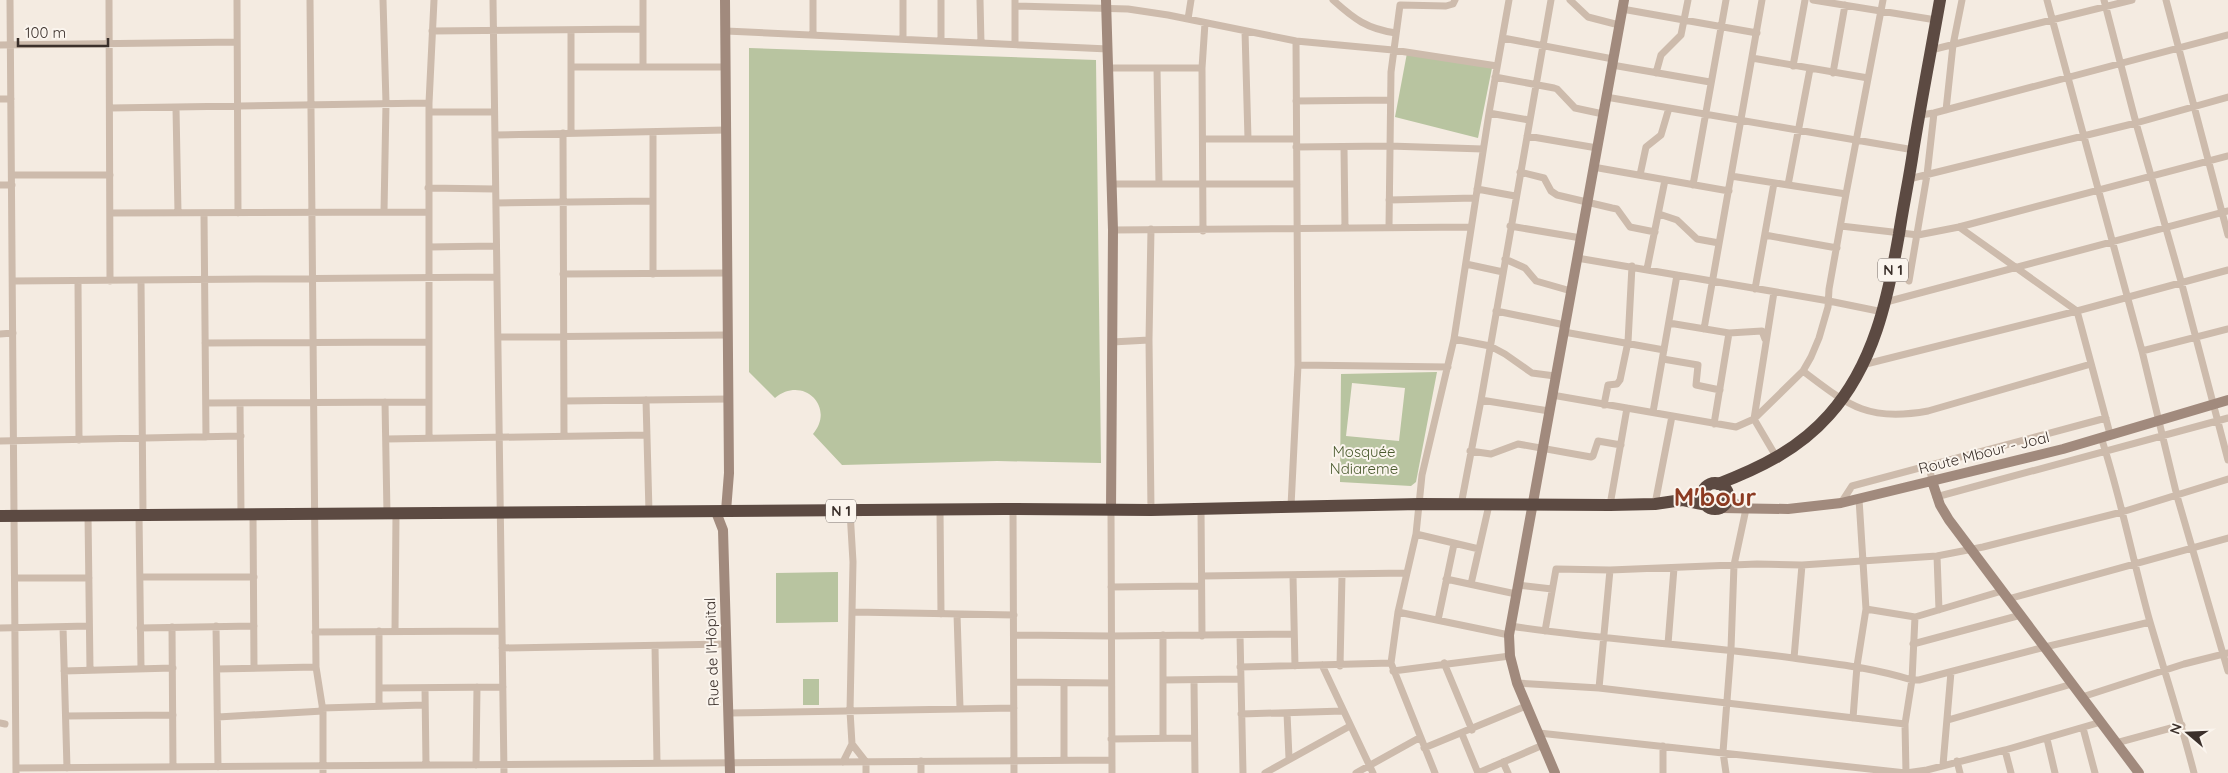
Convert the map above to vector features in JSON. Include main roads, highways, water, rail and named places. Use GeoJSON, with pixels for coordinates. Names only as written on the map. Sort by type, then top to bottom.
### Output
{"type":"FeatureCollection","features":[{"type":"Feature","properties":{"kind":"highway","name":"N 1"},"geometry":{"type":"LineString","coordinates":[[0,516],[1013,509],[1151,510],[1419,504],[1610,505],[1654,504],[1682,500],[1706,505],[1712,509],[1735,477],[1777,458],[1829,415],[1841,400],[1870,349],[1885,307],[1940,0]]}},
{"type":"Feature","properties":{"kind":"highway","name":"N 1"},"geometry":{"type":"LineString","coordinates":[[1682,500],[1711,484],[1723,495]]}},
{"type":"Feature","properties":{"kind":"highway"},"geometry":{"type":"LineString","coordinates":[[1704,488],[1702,497],[1706,505]]}},
{"type":"Feature","properties":{"kind":"main road"},"geometry":{"type":"LineString","coordinates":[[724,512],[729,472],[725,0]]}},
{"type":"Feature","properties":{"kind":"main road"},"geometry":{"type":"LineString","coordinates":[[1106,4],[1113,230],[1111,510]]}},
{"type":"Feature","properties":{"kind":"main road"},"geometry":{"type":"LineString","coordinates":[[1555,773],[1517,683],[1510,656],[1509,631],[1623,5]]}},
{"type":"Feature","properties":{"kind":"main road","name":"Route Mbour - Joal"},"geometry":{"type":"LineString","coordinates":[[1723,495],[1744,508],[1802,508],[1841,503],[2063,449],[2228,400]]}},
{"type":"Feature","properties":{"kind":"main road"},"geometry":{"type":"LineString","coordinates":[[1932,481],[1936,497],[1944,512],[2139,773]]}},
{"type":"Feature","properties":{"kind":"main road","name":"Rue de l'Hôpital"},"geometry":{"type":"LineString","coordinates":[[724,512],[730,768]]}},
{"type":"Feature","properties":{"kind":"district","name":"M'bour"},"geometry":{"type":"Point","coordinates":[1715,497]}},
{"type":"Feature","properties":{"kind":"park label","name":"Mosquée Ndiareme"},"geometry":{"type":"Point","coordinates":[1364,460]}}]}
